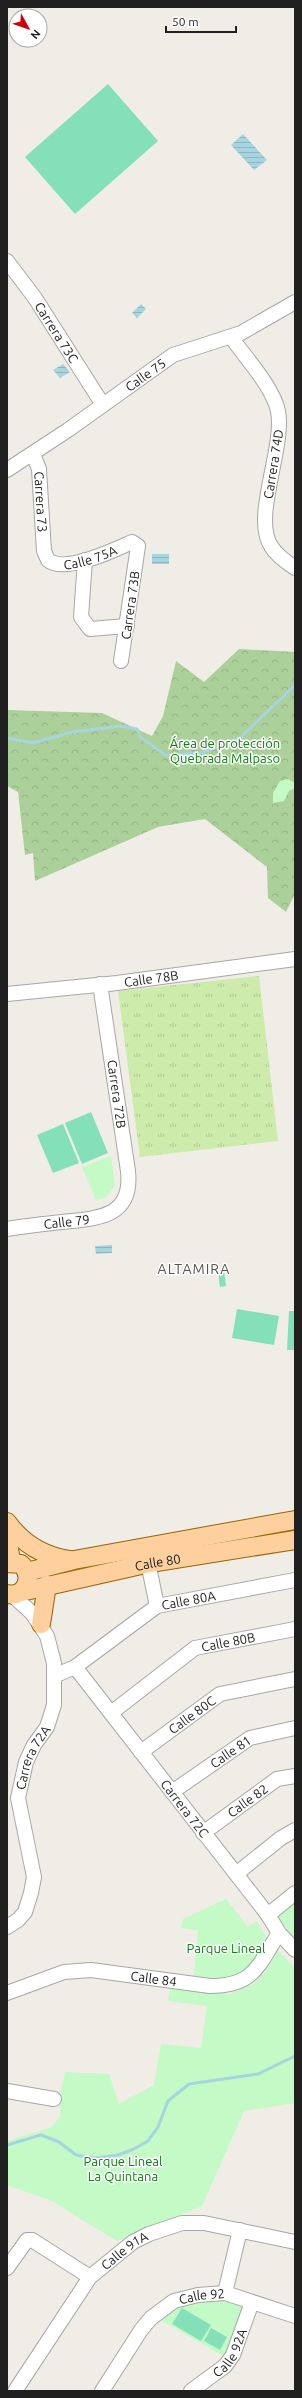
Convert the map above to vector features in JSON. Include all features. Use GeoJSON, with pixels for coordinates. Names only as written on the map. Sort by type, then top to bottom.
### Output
{"type":"FeatureCollection","features":[{"type":"Feature","properties":{"kind":"main road","name":"Calle 80"},"geometry":{"type":"LineString","coordinates":[[12,1593],[47,1585],[147,1556],[295,1520]]}},
{"type":"Feature","properties":{"kind":"main road"},"geometry":{"type":"LineString","coordinates":[[7,1522],[22,1540],[34,1548],[47,1554],[74,1560]]}},
{"type":"Feature","properties":{"kind":"main road"},"geometry":{"type":"LineString","coordinates":[[7,1535],[9,1562],[21,1564],[27,1572],[27,1583],[12,1593]]}},
{"type":"Feature","properties":{"kind":"main road","name":"Calle 80"},"geometry":{"type":"LineString","coordinates":[[27,1572],[74,1560],[292,1545]]}},
{"type":"Feature","properties":{"kind":"main road"},"geometry":{"type":"LineString","coordinates":[[35,1618],[47,1585]]}},
{"type":"Feature","properties":{"kind":"street","name":"Carrera 73C"},"geometry":{"type":"LineString","coordinates":[[7,262],[34,298],[104,405]]}},
{"type":"Feature","properties":{"kind":"street","name":"Calle 75"},"geometry":{"type":"LineString","coordinates":[[7,470],[104,405],[173,355],[231,337],[256,326],[295,302]]}},
{"type":"Feature","properties":{"kind":"street","name":"Carrera 74D"},"geometry":{"type":"LineString","coordinates":[[231,337],[266,387],[278,410],[280,429],[266,507],[267,536],[272,548],[295,568]]}},
{"type":"Feature","properties":{"kind":"street","name":"Carrera 73"},"geometry":{"type":"LineString","coordinates":[[33,454],[39,469],[44,552]]}},
{"type":"Feature","properties":{"kind":"street","name":"Calle 75A"},"geometry":{"type":"LineString","coordinates":[[44,552],[48,560],[57,565],[85,560],[132,542],[138,546],[138,549]]}},
{"type":"Feature","properties":{"kind":"street","name":"Carrera 73B"},"geometry":{"type":"LineString","coordinates":[[121,661],[138,549]]}},
{"type":"Feature","properties":{"kind":"street"},"geometry":{"type":"LineString","coordinates":[[85,560],[81,617],[90,629],[127,626]]}},
{"type":"Feature","properties":{"kind":"street","name":"Calle 78B"},"geometry":{"type":"LineString","coordinates":[[7,994],[100,984],[295,959]]}},
{"type":"Feature","properties":{"kind":"street","name":"Carrera 72B"},"geometry":{"type":"LineString","coordinates":[[100,984],[128,1171],[128,1193],[122,1203]]}},
{"type":"Feature","properties":{"kind":"street","name":"Calle 79"},"geometry":{"type":"LineString","coordinates":[[7,1229],[99,1218],[115,1211],[122,1203]]}},
{"type":"Feature","properties":{"kind":"street"},"geometry":{"type":"LineString","coordinates":[[147,1556],[157,1606]]}},
{"type":"Feature","properties":{"kind":"street","name":"Calle 80A"},"geometry":{"type":"LineString","coordinates":[[54,1676],[75,1667],[157,1606],[295,1580]]}},
{"type":"Feature","properties":{"kind":"street","name":"Carrera 72A"},"geometry":{"type":"LineString","coordinates":[[8,1927],[25,1912],[34,1877],[18,1798],[26,1762],[51,1715],[54,1705],[52,1649],[35,1618],[12,1593]]}},
{"type":"Feature","properties":{"kind":"street","name":"Calle 80B"},"geometry":{"type":"LineString","coordinates":[[111,1713],[196,1648],[295,1629]]}},
{"type":"Feature","properties":{"kind":"street","name":"Carrera 72C"},"geometry":{"type":"LineString","coordinates":[[75,1667],[268,1915],[279,1933],[295,1950]]}},
{"type":"Feature","properties":{"kind":"street","name":"Calle 80C"},"geometry":{"type":"LineString","coordinates":[[141,1752],[220,1694],[295,1679]]}},
{"type":"Feature","properties":{"kind":"street","name":"Calle 81"},"geometry":{"type":"LineString","coordinates":[[172,1792],[250,1738],[295,1728]]}},
{"type":"Feature","properties":{"kind":"street","name":"Calle 82"},"geometry":{"type":"LineString","coordinates":[[203,1833],[277,1779],[295,1776]]}},
{"type":"Feature","properties":{"kind":"street"},"geometry":{"type":"LineString","coordinates":[[236,1874],[281,1838],[295,1830]]}},
{"type":"Feature","properties":{"kind":"street"},"geometry":{"type":"LineString","coordinates":[[268,1915],[295,1893]]}},
{"type":"Feature","properties":{"kind":"street","name":"Calle 84"},"geometry":{"type":"LineString","coordinates":[[7,1994],[64,1972],[91,1970],[210,1986],[228,1986],[244,1980],[256,1970],[279,1933]]}},
{"type":"Feature","properties":{"kind":"street"},"geometry":{"type":"LineString","coordinates":[[7,2090],[54,2099]]}},
{"type":"Feature","properties":{"kind":"street","name":"Calle 91A"},"geometry":{"type":"LineString","coordinates":[[15,2391],[90,2277],[133,2242],[167,2228],[182,2224],[204,2223],[295,2242]]}},
{"type":"Feature","properties":{"kind":"street"},"geometry":{"type":"LineString","coordinates":[[225,2293],[240,2230]]}},
{"type":"Feature","properties":{"kind":"street"},"geometry":{"type":"LineString","coordinates":[[7,2268],[27,2240],[32,2240],[90,2277]]}},
{"type":"Feature","properties":{"kind":"street","name":"Calle 92"},"geometry":{"type":"LineString","coordinates":[[102,2391],[141,2330],[163,2309],[186,2297],[225,2293],[295,2316]]}},
{"type":"Feature","properties":{"kind":"street","name":"Calle 92A"},"geometry":{"type":"LineString","coordinates":[[191,2391],[225,2366],[233,2355],[252,2302]]}},
{"type":"Feature","properties":{"kind":"green space"},"geometry":{"type":"Polygon","coordinates":[[[108,84],[158,141],[75,214],[25,157],[108,84]]]}},
{"type":"Feature","properties":{"kind":"green space","name":"Área de protección Quebrada Malpaso"},"geometry":{"type":"Polygon","coordinates":[[[239,649],[295,652],[295,894],[286,912],[268,898],[267,867],[205,819],[158,827],[35,881],[33,853],[25,855],[18,792],[7,786],[7,710],[102,713],[152,736],[163,716],[176,661],[204,682],[239,649]]]}},
{"type":"Feature","properties":{"kind":"green space"},"geometry":{"type":"Polygon","coordinates":[[[288,779],[295,783],[295,788],[289,791],[284,801],[273,803],[273,793],[280,781],[288,779]]]}},
{"type":"Feature","properties":{"kind":"green space"},"geometry":{"type":"Polygon","coordinates":[[[259,976],[278,1141],[140,1157],[118,991],[259,976]]]}},
{"type":"Feature","properties":{"kind":"green space"},"geometry":{"type":"Polygon","coordinates":[[[91,1112],[108,1153],[82,1164],[65,1123],[91,1112]]]}},
{"type":"Feature","properties":{"kind":"green space"},"geometry":{"type":"Polygon","coordinates":[[[63,1124],[79,1163],[53,1173],[37,1135],[63,1124]]]}},
{"type":"Feature","properties":{"kind":"green space"},"geometry":{"type":"Polygon","coordinates":[[[111,1156],[115,1185],[106,1197],[96,1200],[82,1167],[111,1156]]]}},
{"type":"Feature","properties":{"kind":"green space"},"geometry":{"type":"Polygon","coordinates":[[[224,1271],[226,1286],[220,1287],[218,1272],[224,1271]]]}},
{"type":"Feature","properties":{"kind":"green space"},"geometry":{"type":"Polygon","coordinates":[[[237,1309],[279,1316],[274,1345],[232,1338],[237,1309]]]}},
{"type":"Feature","properties":{"kind":"green space"},"geometry":{"type":"Polygon","coordinates":[[[289,1311],[295,1311],[295,1350],[287,1350],[289,1311]]]}},
{"type":"Feature","properties":{"kind":"green space","name":"Parque Lineal"},"geometry":{"type":"Polygon","coordinates":[[[226,1899],[248,1927],[257,1921],[267,1939],[255,1962],[239,1974],[219,1978],[207,1978],[194,1975],[198,1930],[181,1928],[183,1919],[226,1899]]]}},
{"type":"Feature","properties":{"kind":"green space"},"geometry":{"type":"Polygon","coordinates":[[[295,1900],[295,1939],[276,1915],[295,1900]]]}},
{"type":"Feature","properties":{"kind":"green space","name":"Parque Lineal La Quintana"},"geometry":{"type":"Polygon","coordinates":[[[278,1950],[295,1968],[295,2103],[244,2111],[202,2206],[117,2241],[52,2201],[7,2185],[7,2141],[52,2127],[61,2115],[59,2101],[65,2072],[109,2074],[119,2104],[154,2085],[161,2044],[201,2048],[207,2006],[168,2001],[171,1982],[229,1994],[252,1985],[266,1971],[278,1950]]]}},
{"type":"Feature","properties":{"kind":"green space"},"geometry":{"type":"Polygon","coordinates":[[[223,2300],[246,2305],[225,2357],[157,2318],[188,2303],[223,2300]]]}},
{"type":"Feature","properties":{"kind":"green space"},"geometry":{"type":"Polygon","coordinates":[[[182,2308],[211,2325],[201,2341],[172,2324],[182,2308]]]}},
{"type":"Feature","properties":{"kind":"green space"},"geometry":{"type":"Polygon","coordinates":[[[211,2328],[227,2337],[220,2350],[204,2341],[211,2328]]]}},
{"type":"Feature","properties":{"kind":"water"},"geometry":{"type":"Polygon","coordinates":[[[243,134],[267,160],[254,170],[231,145],[243,134]]]}},
{"type":"Feature","properties":{"kind":"water"},"geometry":{"type":"Polygon","coordinates":[[[141,304],[146,309],[137,318],[132,313],[141,304]]]}},
{"type":"Feature","properties":{"kind":"water"},"geometry":{"type":"Polygon","coordinates":[[[63,364],[70,372],[60,378],[53,370],[63,364]]]}},
{"type":"Feature","properties":{"kind":"water"},"geometry":{"type":"Polygon","coordinates":[[[152,554],[169,554],[169,564],[152,564],[152,554]]]}},
{"type":"Feature","properties":{"kind":"water"},"geometry":{"type":"Polygon","coordinates":[[[112,1245],[112,1253],[96,1254],[95,1246],[112,1245]]]}},
{"type":"Feature","properties":{"kind":"waterway"},"geometry":{"type":"LineString","coordinates":[[7,738],[33,743],[72,732],[121,726],[137,729],[140,737],[165,755],[201,753],[241,737],[295,685]]}},
{"type":"Feature","properties":{"kind":"waterway"},"geometry":{"type":"LineString","coordinates":[[7,2145],[41,2135],[59,2142],[76,2155],[96,2158],[118,2155],[134,2149],[148,2141],[158,2127],[168,2101],[189,2084],[258,2074],[295,2056]]}},
{"type":"Feature","properties":{"kind":"district","name":"ALTAMIRA"},"geometry":{"type":"Point","coordinates":[194,1269]}}]}
